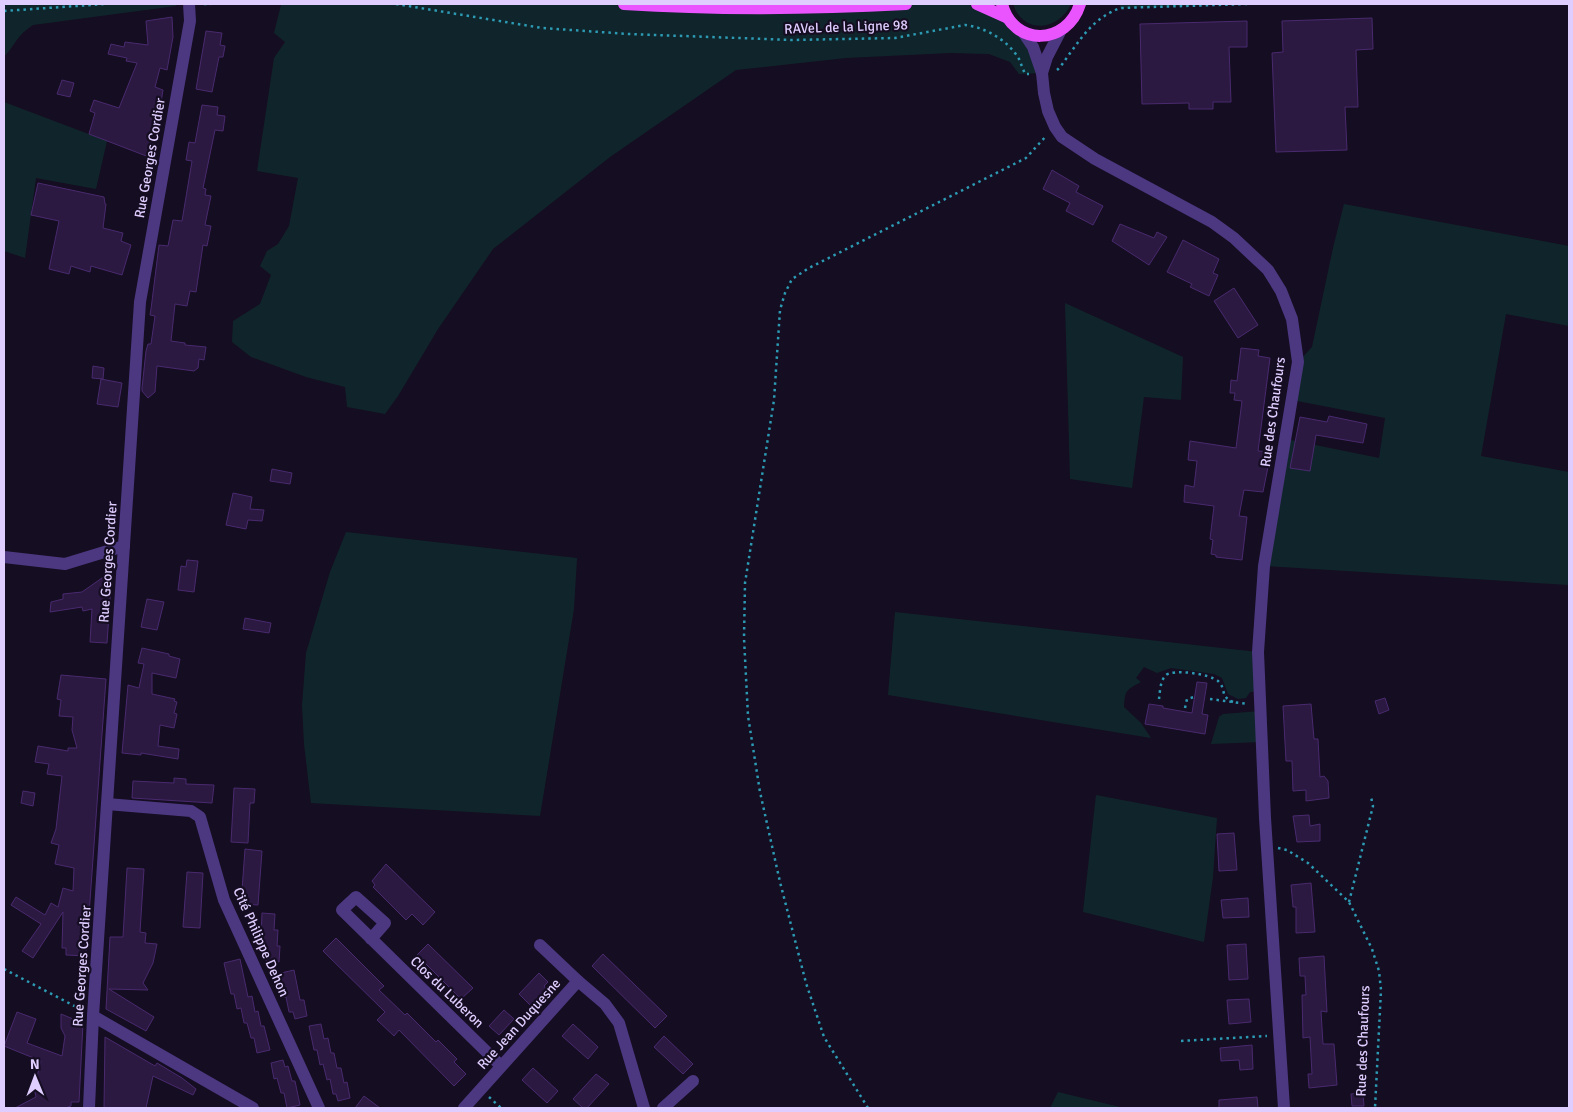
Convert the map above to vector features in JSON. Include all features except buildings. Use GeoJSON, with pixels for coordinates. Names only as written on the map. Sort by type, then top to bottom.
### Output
{"type":"FeatureCollection","features":[{"type":"Feature","properties":{"kind":"main road"},"geometry":{"type":"LineString","coordinates":[[624,4],[800,8],[906,4]]}},
{"type":"Feature","properties":{"kind":"main road"},"geometry":{"type":"LineString","coordinates":[[977,4],[1006,17],[1022,32],[1035,36],[1049,35],[1061,30],[1070,24],[1078,9],[1090,4]]}},
{"type":"Feature","properties":{"kind":"main road"},"geometry":{"type":"LineString","coordinates":[[1002,4],[1006,17]]}},
{"type":"Feature","properties":{"kind":"street","name":"Rue Georges Cordier"},"geometry":{"type":"LineString","coordinates":[[89,1108],[93,1016],[140,302],[190,21],[189,4]]}},
{"type":"Feature","properties":{"kind":"street","name":"Rue Georges Cordier"},"geometry":{"type":"LineString","coordinates":[[190,21],[199,4]]}},
{"type":"Feature","properties":{"kind":"street","name":"Rue des Chaufours"},"geometry":{"type":"LineString","coordinates":[[1042,73],[1047,57],[1061,30]]}},
{"type":"Feature","properties":{"kind":"street","name":"Rue des Chaufours"},"geometry":{"type":"LineString","coordinates":[[1022,32],[1033,47],[1042,73],[1048,111],[1062,137],[1095,159],[1212,222],[1234,238],[1268,270],[1281,292],[1292,319],[1298,362],[1264,566],[1258,652],[1267,846],[1284,1108]]}},
{"type":"Feature","properties":{"kind":"street"},"geometry":{"type":"LineString","coordinates":[[4,557],[65,564],[124,546]]}},
{"type":"Feature","properties":{"kind":"street","name":"Cité Philippe Dehon"},"geometry":{"type":"LineString","coordinates":[[107,804],[191,811],[200,817],[224,900],[319,1108]]}},
{"type":"Feature","properties":{"kind":"street","name":"Clos du Luberon"},"geometry":{"type":"LineString","coordinates":[[371,938],[501,1066]]}},
{"type":"Feature","properties":{"kind":"street"},"geometry":{"type":"LineString","coordinates":[[540,945],[578,981]]}},
{"type":"Feature","properties":{"kind":"street","name":"Rue Jean Duquesne"},"geometry":{"type":"LineString","coordinates":[[464,1108],[578,981],[605,1004],[619,1023],[644,1108]]}},
{"type":"Feature","properties":{"kind":"street"},"geometry":{"type":"LineString","coordinates":[[93,1016],[253,1108]]}},
{"type":"Feature","properties":{"kind":"street"},"geometry":{"type":"LineString","coordinates":[[663,1108],[693,1081]]}},
{"type":"Feature","properties":{"kind":"path"},"geometry":{"type":"LineString","coordinates":[[4,11],[105,4]]}},
{"type":"Feature","properties":{"kind":"path"},"geometry":{"type":"LineString","coordinates":[[204,4],[212,4]]}},
{"type":"Feature","properties":{"kind":"path","name":"RAVeL de la Ligne 98"},"geometry":{"type":"LineString","coordinates":[[396,4],[542,28],[792,40],[895,38],[965,25],[980,28],[994,35],[1018,57],[1025,74],[1042,73]]}},
{"type":"Feature","properties":{"kind":"path"},"geometry":{"type":"LineString","coordinates":[[1042,73],[1058,70],[1085,32],[1096,21],[1120,8],[1248,4]]}},
{"type":"Feature","properties":{"kind":"path"},"geometry":{"type":"LineString","coordinates":[[868,1108],[824,1036],[806,983],[780,882],[762,801],[748,716],[744,638],[745,583],[774,400],[780,310],[784,293],[792,279],[809,268],[1026,158],[1055,126]]}},
{"type":"Feature","properties":{"kind":"path"},"geometry":{"type":"LineString","coordinates":[[1159,699],[1163,679],[1169,673],[1174,672],[1202,675],[1218,680],[1224,696],[1234,702]]}},
{"type":"Feature","properties":{"kind":"path"},"geometry":{"type":"LineString","coordinates":[[1185,708],[1187,699],[1194,697]]}},
{"type":"Feature","properties":{"kind":"path"},"geometry":{"type":"LineString","coordinates":[[1210,699],[1260,705]]}},
{"type":"Feature","properties":{"kind":"path"},"geometry":{"type":"LineString","coordinates":[[1349,902],[1373,806],[1371,797]]}},
{"type":"Feature","properties":{"kind":"path","name":"Rue des Chaufours"},"geometry":{"type":"LineString","coordinates":[[1267,846],[1287,850],[1308,864],[1349,902],[1372,948],[1379,971],[1381,990],[1375,1108]]}},
{"type":"Feature","properties":{"kind":"path"},"geometry":{"type":"LineString","coordinates":[[4,969],[93,1016]]}},
{"type":"Feature","properties":{"kind":"path"},"geometry":{"type":"LineString","coordinates":[[1181,1042],[1279,1036]]}},
{"type":"Feature","properties":{"kind":"shaded area"},"geometry":{"type":"Polygon","coordinates":[[[4,4],[176,4],[176,6],[33,25],[27,29],[4,57],[4,4]]]}},
{"type":"Feature","properties":{"kind":"shaded area"},"geometry":{"type":"Polygon","coordinates":[[[262,4],[977,4],[1013,25],[1042,73],[1019,74],[1010,62],[989,54],[950,53],[846,58],[736,70],[610,157],[493,249],[438,329],[398,396],[385,414],[347,407],[345,387],[306,377],[251,357],[232,342],[233,321],[260,304],[271,275],[260,266],[267,251],[278,244],[289,226],[298,178],[257,171],[274,58],[285,42],[274,33],[281,5],[262,4]]]}},
{"type":"Feature","properties":{"kind":"shaded area"},"geometry":{"type":"Polygon","coordinates":[[[1013,4],[1071,4],[1058,20],[1041,26],[1025,21],[1018,14],[1013,4]]]}},
{"type":"Feature","properties":{"kind":"shaded area"},"geometry":{"type":"Polygon","coordinates":[[[1120,4],[1248,4],[1120,8],[1120,4]]]}},
{"type":"Feature","properties":{"kind":"shaded area"},"geometry":{"type":"Polygon","coordinates":[[[4,102],[107,141],[96,189],[36,178],[25,258],[4,251],[4,102]]]}},
{"type":"Feature","properties":{"kind":"shaded area"},"geometry":{"type":"Polygon","coordinates":[[[1344,204],[1569,246],[1569,326],[1506,314],[1481,456],[1569,472],[1569,585],[1264,566],[1286,439],[1379,458],[1385,418],[1292,400],[1298,362],[1312,347],[1344,204]]]}},
{"type":"Feature","properties":{"kind":"shaded area"},"geometry":{"type":"Polygon","coordinates":[[[1065,303],[1183,357],[1181,400],[1144,397],[1132,488],[1070,479],[1065,303]]]}},
{"type":"Feature","properties":{"kind":"shaded area"},"geometry":{"type":"Polygon","coordinates":[[[346,532],[577,558],[574,609],[540,816],[311,803],[304,744],[302,705],[306,653],[330,572],[346,532]]]}},
{"type":"Feature","properties":{"kind":"shaded area"},"geometry":{"type":"Polygon","coordinates":[[[895,612],[1258,652],[1259,691],[1250,692],[1246,698],[1238,699],[1228,694],[1222,678],[1214,674],[1171,668],[1157,673],[1144,667],[1136,678],[1141,682],[1127,691],[1124,707],[1141,723],[1151,738],[888,695],[895,612]]]}},
{"type":"Feature","properties":{"kind":"shaded area"},"geometry":{"type":"Polygon","coordinates":[[[1260,711],[1261,742],[1211,744],[1219,717],[1223,714],[1260,711]]]}},
{"type":"Feature","properties":{"kind":"shaded area"},"geometry":{"type":"Polygon","coordinates":[[[1096,795],[1217,818],[1213,877],[1204,942],[1083,912],[1096,795]]]}},
{"type":"Feature","properties":{"kind":"shaded area"},"geometry":{"type":"Polygon","coordinates":[[[1058,1092],[1124,1108],[1050,1108],[1058,1092]]]}}]}
